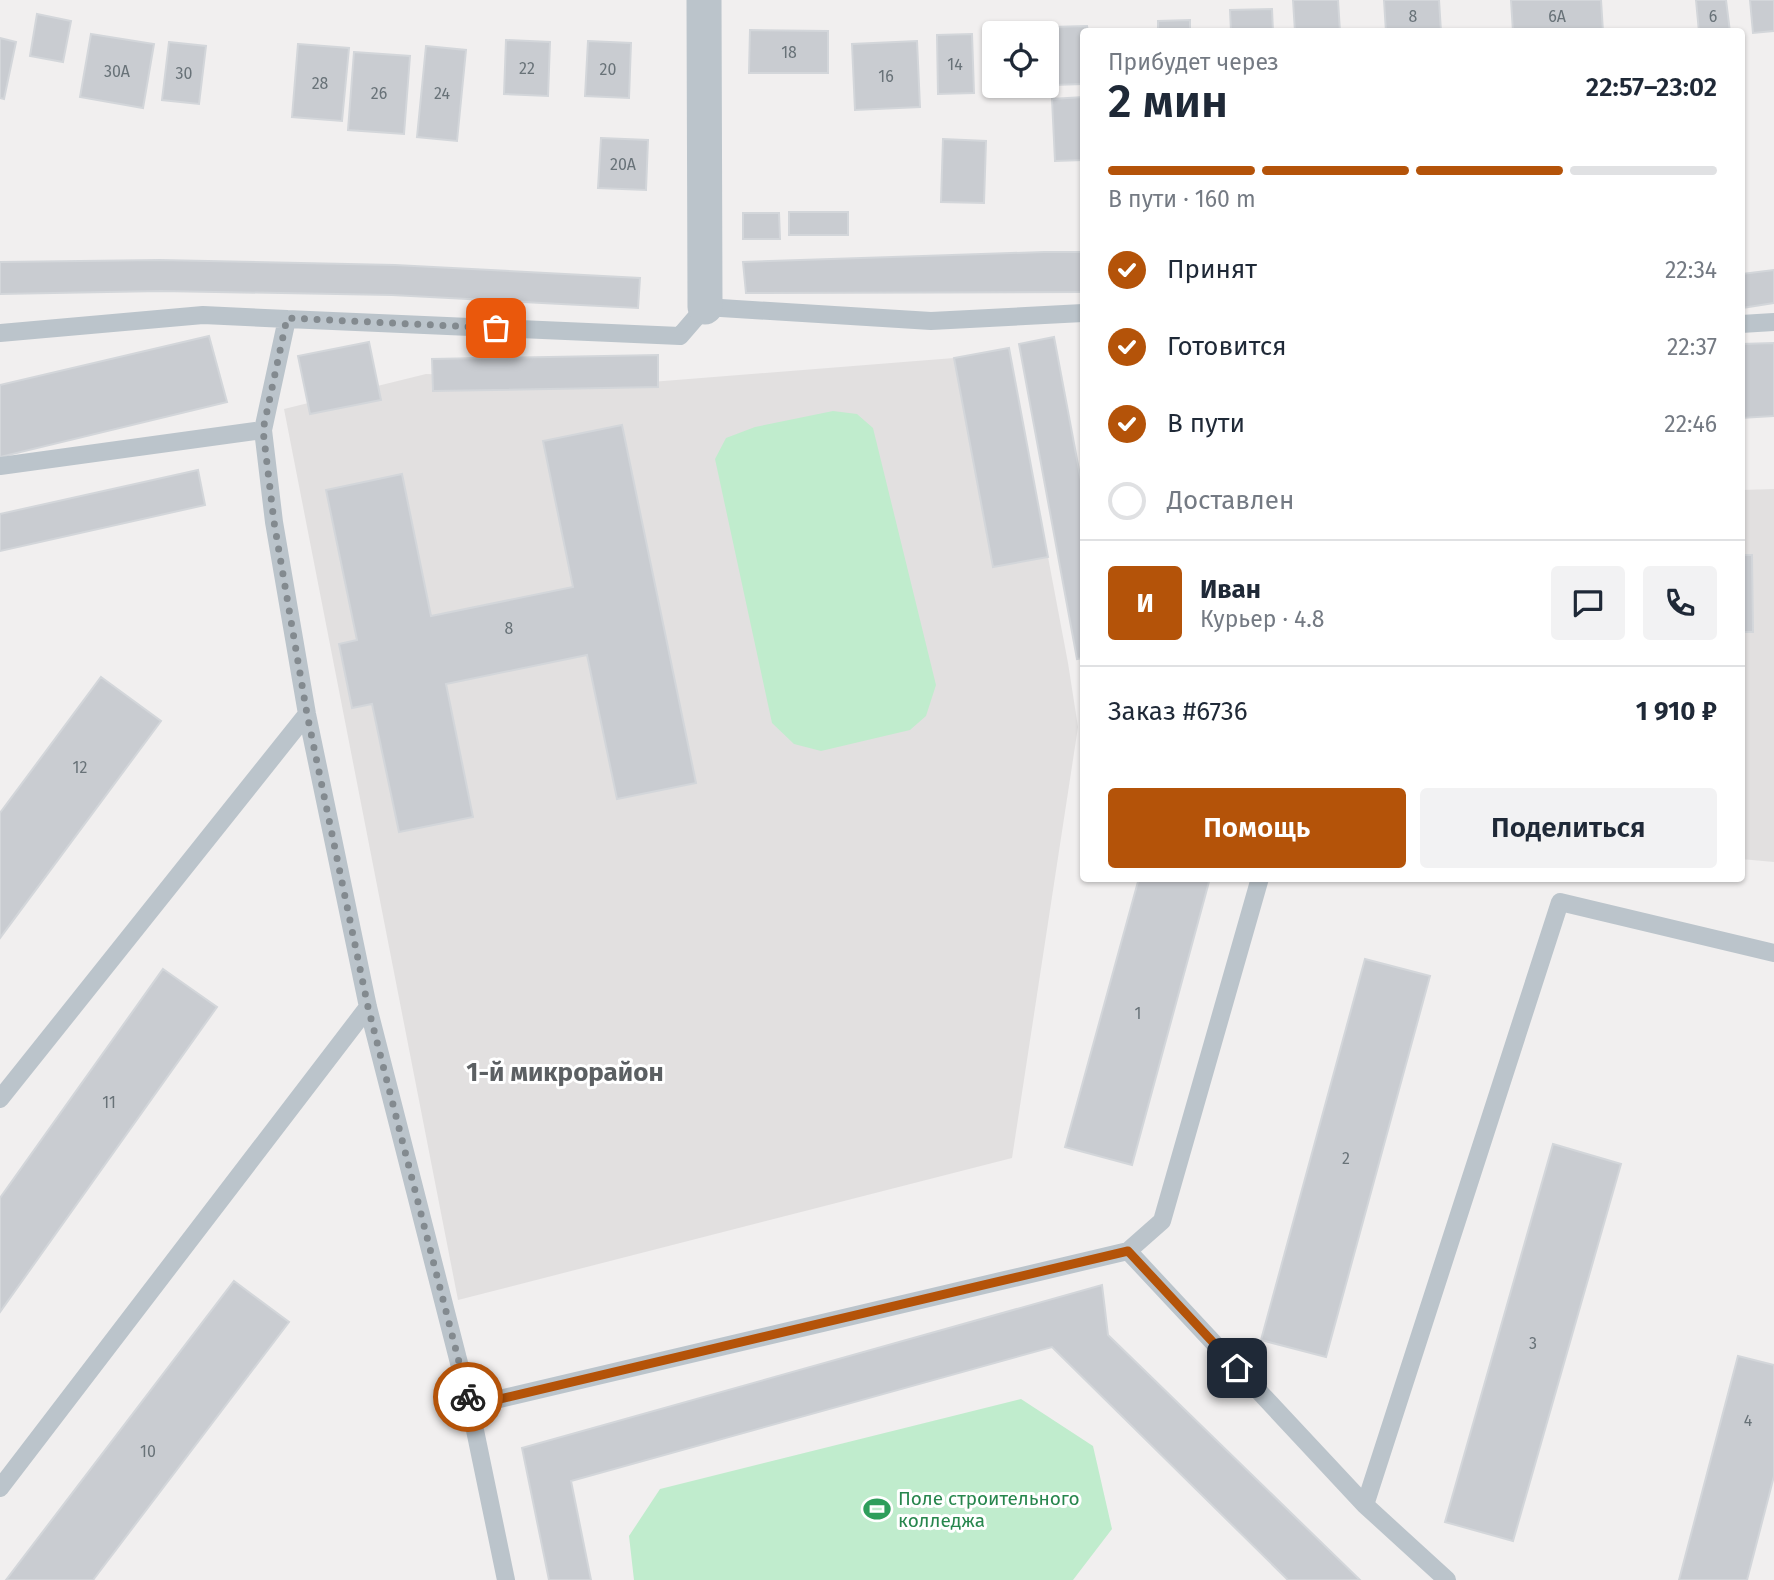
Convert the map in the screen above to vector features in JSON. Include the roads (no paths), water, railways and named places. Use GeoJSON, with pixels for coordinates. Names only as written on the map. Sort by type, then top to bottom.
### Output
{"type":"FeatureCollection","features":[{"type":"Feature","properties":{"kind":"street"},"geometry":{"type":"LineString","coordinates":[[704,0],[705,307]]}},
{"type":"Feature","properties":{"kind":"lane"},"geometry":{"type":"LineString","coordinates":[[0,333],[204,314],[680,336],[705,307],[931,321],[1080,313]]}},
{"type":"Feature","properties":{"kind":"lane"},"geometry":{"type":"LineString","coordinates":[[287,318],[263,430],[274,522],[307,714],[368,1007],[470,1406],[506,1580]]}},
{"type":"Feature","properties":{"kind":"lane"},"geometry":{"type":"LineString","coordinates":[[1745,324],[1774,322]]}},
{"type":"Feature","properties":{"kind":"lane"},"geometry":{"type":"LineString","coordinates":[[0,466],[263,430]]}},
{"type":"Feature","properties":{"kind":"lane"},"geometry":{"type":"LineString","coordinates":[[0,1099],[307,714]]}},
{"type":"Feature","properties":{"kind":"lane"},"geometry":{"type":"LineString","coordinates":[[470,1406],[1128,1251],[1162,1221],[1259,882]]}},
{"type":"Feature","properties":{"kind":"lane"},"geometry":{"type":"LineString","coordinates":[[1365,1505],[1560,902],[1774,953]]}},
{"type":"Feature","properties":{"kind":"lane"},"geometry":{"type":"LineString","coordinates":[[0,1488],[368,1007]]}},
{"type":"Feature","properties":{"kind":"lane"},"geometry":{"type":"LineString","coordinates":[[1128,1251],[1365,1505],[1447,1580]]}},
{"type":"Feature","properties":{"kind":"place","name":"Поле строительного колледжа"},"geometry":{"type":"Point","coordinates":[877,1509]}},
{"type":"Feature","properties":{"kind":"district","name":"1-й микрорайон"},"geometry":{"type":"Point","coordinates":[565,1072]}}]}
